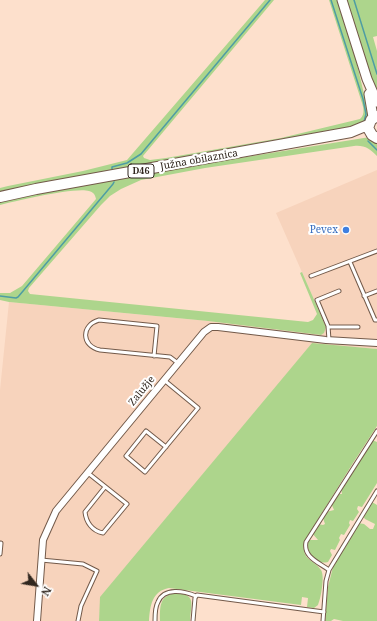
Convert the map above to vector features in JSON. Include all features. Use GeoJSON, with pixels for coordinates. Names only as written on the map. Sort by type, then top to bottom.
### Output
{"type":"FeatureCollection","features":[{"type":"Feature","properties":{"kind":"main road"},"geometry":{"type":"LineString","coordinates":[[342,0],[367,79],[377,102]]}},
{"type":"Feature","properties":{"kind":"main road"},"geometry":{"type":"LineString","coordinates":[[367,79],[373,126]]}},
{"type":"Feature","properties":{"kind":"main road","name":"Južna obilaznica"},"geometry":{"type":"LineString","coordinates":[[0,196],[351,132],[373,126]]}},
{"type":"Feature","properties":{"kind":"street","name":"Zalužje"},"geometry":{"type":"LineString","coordinates":[[37,621],[40,560],[43,540],[56,511],[204,332],[211,327],[218,326],[328,340],[377,343]]}},
{"type":"Feature","properties":{"kind":"lane"},"geometry":{"type":"LineString","coordinates":[[311,276],[377,251]]}},
{"type":"Feature","properties":{"kind":"lane"},"geometry":{"type":"LineString","coordinates":[[350,262],[375,320],[377,320]]}},
{"type":"Feature","properties":{"kind":"lane"},"geometry":{"type":"LineString","coordinates":[[328,340],[328,327],[317,300],[339,291]]}},
{"type":"Feature","properties":{"kind":"lane"},"geometry":{"type":"LineString","coordinates":[[364,296],[377,291]]}},
{"type":"Feature","properties":{"kind":"lane"},"geometry":{"type":"LineString","coordinates":[[154,356],[157,326],[99,320],[93,322],[87,328],[85,337],[90,346],[95,349],[154,356],[170,357],[178,363]]}},
{"type":"Feature","properties":{"kind":"lane"},"geometry":{"type":"LineString","coordinates":[[328,327],[358,327]]}},
{"type":"Feature","properties":{"kind":"lane"},"geometry":{"type":"LineString","coordinates":[[164,380],[198,408],[166,447],[145,472],[126,456],[146,431],[166,447]]}},
{"type":"Feature","properties":{"kind":"lane"},"geometry":{"type":"LineString","coordinates":[[329,570],[307,553],[306,542],[377,430]]}},
{"type":"Feature","properties":{"kind":"lane"},"geometry":{"type":"LineString","coordinates":[[88,473],[127,504],[103,533],[98,532],[93,528],[86,518],[85,512],[105,487]]}},
{"type":"Feature","properties":{"kind":"lane"},"geometry":{"type":"LineString","coordinates":[[323,621],[329,570],[377,491]]}},
{"type":"Feature","properties":{"kind":"lane"},"geometry":{"type":"LineString","coordinates":[[0,554],[1,542]]}},
{"type":"Feature","properties":{"kind":"lane"},"geometry":{"type":"LineString","coordinates":[[40,560],[83,564],[97,571],[81,606],[78,621]]}},
{"type":"Feature","properties":{"kind":"lane"},"geometry":{"type":"LineString","coordinates":[[155,621],[158,600],[164,594],[175,592],[324,612]]}},
{"type":"Feature","properties":{"kind":"lane"},"geometry":{"type":"LineString","coordinates":[[193,621],[196,596]]}},
{"type":"Feature","properties":{"kind":"shaded area"},"geometry":{"type":"Polygon","coordinates":[[[377,170],[377,349],[312,344],[101,597],[99,621],[0,621],[0,390],[9,302],[208,321],[321,335],[326,327],[276,213],[377,170]]]}},
{"type":"Feature","properties":{"kind":"green space"},"geometry":{"type":"Polygon","coordinates":[[[265,0],[274,0],[143,156],[144,158],[150,160],[166,158],[281,138],[360,119],[363,115],[363,105],[329,0],[339,0],[352,43],[368,111],[366,120],[359,125],[342,129],[0,194],[0,188],[83,171],[127,160],[265,0]]]}},
{"type":"Feature","properties":{"kind":"green space"},"geometry":{"type":"Polygon","coordinates":[[[345,0],[377,0],[377,36],[373,37],[377,51],[377,94],[345,0]]]}},
{"type":"Feature","properties":{"kind":"green space"},"geometry":{"type":"Polygon","coordinates":[[[370,137],[377,141],[377,156],[367,148],[354,146],[205,168],[141,180],[121,189],[110,196],[101,205],[28,291],[30,294],[308,322],[313,320],[317,314],[300,273],[302,272],[326,327],[324,333],[321,335],[208,321],[0,300],[0,293],[10,293],[22,286],[96,199],[92,192],[82,190],[45,195],[0,205],[0,201],[97,181],[370,137]]]}},
{"type":"Feature","properties":{"kind":"green space"},"geometry":{"type":"Polygon","coordinates":[[[312,343],[377,349],[377,426],[304,542],[306,556],[318,566],[323,577],[318,605],[314,608],[307,607],[308,598],[302,597],[301,605],[169,588],[159,592],[155,596],[151,605],[149,621],[99,621],[100,597],[312,343]]]}},
{"type":"Feature","properties":{"kind":"green space"},"geometry":{"type":"Polygon","coordinates":[[[372,440],[377,442],[377,483],[362,507],[358,506],[357,509],[359,512],[353,521],[350,520],[350,525],[344,535],[341,534],[335,550],[331,549],[330,551],[332,555],[328,562],[324,563],[317,561],[309,552],[307,544],[309,540],[318,540],[312,533],[318,524],[325,524],[323,518],[326,512],[334,510],[331,503],[337,494],[342,494],[341,488],[372,440]]]}},
{"type":"Feature","properties":{"kind":"green space"},"geometry":{"type":"Polygon","coordinates":[[[372,502],[377,505],[377,621],[343,621],[334,619],[331,621],[325,621],[328,587],[333,567],[358,523],[364,524],[370,529],[373,529],[375,524],[365,519],[363,516],[372,502]]]}},
{"type":"Feature","properties":{"kind":"green space"},"geometry":{"type":"Polygon","coordinates":[[[175,593],[187,595],[190,598],[190,621],[160,621],[163,599],[170,594],[175,593]]]}},
{"type":"Feature","properties":{"kind":"waterway"},"geometry":{"type":"LineString","coordinates":[[112,169],[112,167],[127,163],[141,154],[270,0]]}},
{"type":"Feature","properties":{"kind":"waterway"},"geometry":{"type":"LineString","coordinates":[[331,0],[363,99],[366,114],[364,122]]}},
{"type":"Feature","properties":{"kind":"waterway"},"geometry":{"type":"LineString","coordinates":[[354,0],[377,74]]}},
{"type":"Feature","properties":{"kind":"waterway"},"geometry":{"type":"LineString","coordinates":[[368,141],[377,150]]}},
{"type":"Feature","properties":{"kind":"waterway"},"geometry":{"type":"LineString","coordinates":[[0,296],[18,297],[114,182]]}},
{"type":"Feature","properties":{"kind":"place","name":"Pevex"},"geometry":{"type":"Point","coordinates":[346,230]}}]}
